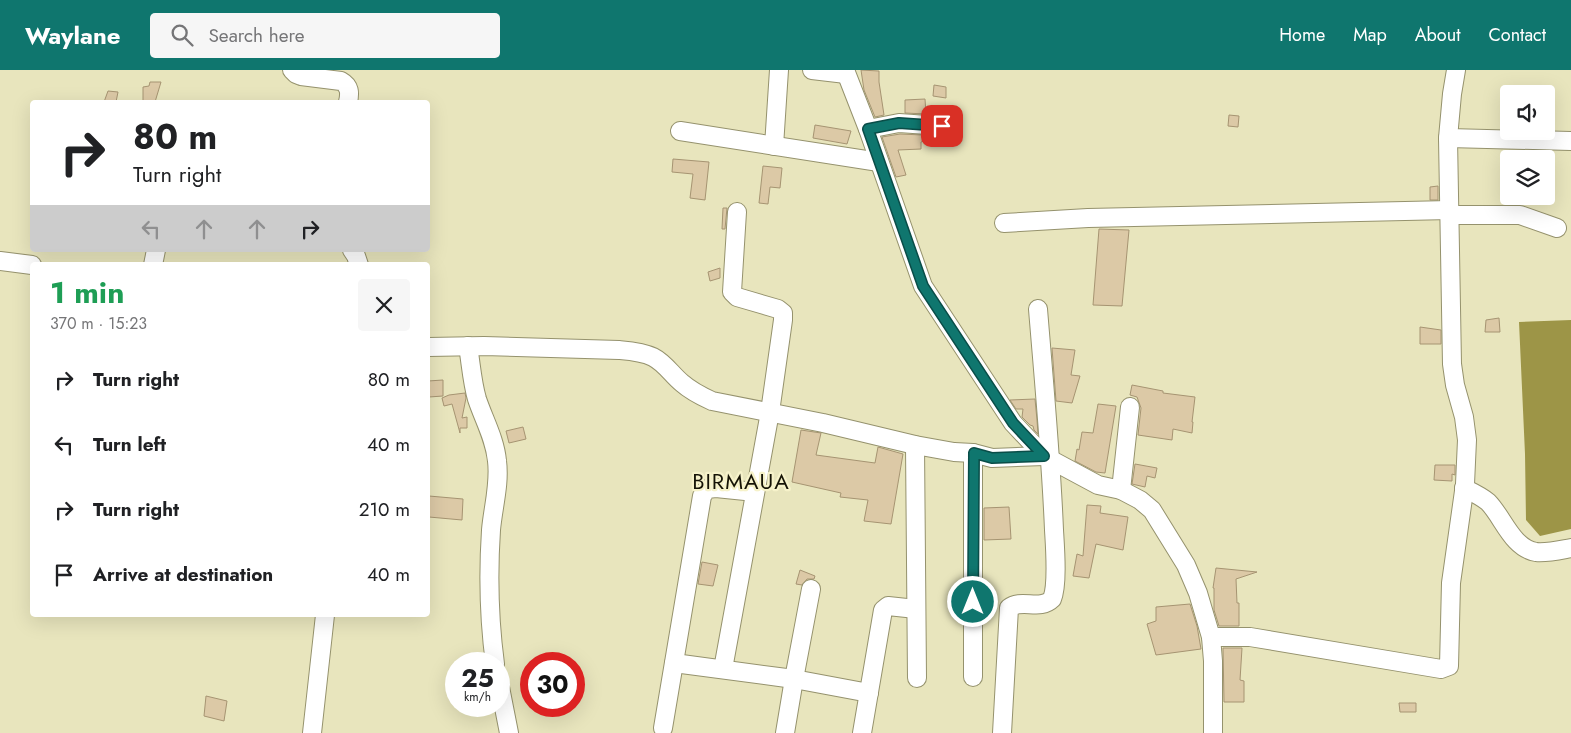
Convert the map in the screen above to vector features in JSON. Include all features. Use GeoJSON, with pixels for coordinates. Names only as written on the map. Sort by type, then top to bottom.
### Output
{"type":"FeatureCollection","features":[{"type":"Feature","properties":{"kind":"street"},"geometry":{"type":"LineString","coordinates":[[292,70],[301,76],[345,83],[349,90],[348,100]]}},
{"type":"Feature","properties":{"kind":"street"},"geometry":{"type":"LineString","coordinates":[[774,146],[779,70]]}},
{"type":"Feature","properties":{"kind":"street"},"geometry":{"type":"LineString","coordinates":[[812,70],[846,72],[923,286],[1013,423],[1047,458],[1098,485],[1120,490],[1140,500],[1152,510],[1186,565],[1198,593],[1211,637],[1213,733]]}},
{"type":"Feature","properties":{"kind":"street"},"geometry":{"type":"LineString","coordinates":[[1211,637],[1250,637],[1441,669],[1447,668],[1450,663],[1449,620],[1451,583],[1464,488],[1467,440],[1464,417],[1455,385],[1452,364],[1448,138],[1456,70]]}},
{"type":"Feature","properties":{"kind":"street"},"geometry":{"type":"LineString","coordinates":[[868,129],[899,123],[942,126]]}},
{"type":"Feature","properties":{"kind":"street"},"geometry":{"type":"LineString","coordinates":[[680,131],[879,162]]}},
{"type":"Feature","properties":{"kind":"street"},"geometry":{"type":"LineString","coordinates":[[1448,138],[1571,141]]}},
{"type":"Feature","properties":{"kind":"street"},"geometry":{"type":"LineString","coordinates":[[723,669],[770,412],[783,320],[783,313],[778,309],[737,297],[732,292],[738,212]]}},
{"type":"Feature","properties":{"kind":"street"},"geometry":{"type":"LineString","coordinates":[[1004,223],[1088,218],[1450,212],[1520,215],[1557,228]]}},
{"type":"Feature","properties":{"kind":"street"},"geometry":{"type":"LineString","coordinates":[[0,261],[30,265]]}},
{"type":"Feature","properties":{"kind":"street"},"geometry":{"type":"LineString","coordinates":[[1002,733],[1008,611],[1011,606],[1017,604],[1045,604],[1053,596],[1055,555],[1038,309]]}},
{"type":"Feature","properties":{"kind":"street"},"geometry":{"type":"LineString","coordinates":[[430,346],[619,350],[651,356],[695,394],[712,400],[954,452],[974,453],[992,458],[1047,458]]}},
{"type":"Feature","properties":{"kind":"street"},"geometry":{"type":"LineString","coordinates":[[468,346],[477,398],[492,440],[497,462],[498,475],[491,527],[488,580],[490,630],[493,652]]}},
{"type":"Feature","properties":{"kind":"street"},"geometry":{"type":"LineString","coordinates":[[1120,490],[1130,407]]}},
{"type":"Feature","properties":{"kind":"street"},"geometry":{"type":"LineString","coordinates":[[915,445],[917,678]]}},
{"type":"Feature","properties":{"kind":"street"},"geometry":{"type":"LineString","coordinates":[[972,677],[974,453]]}},
{"type":"Feature","properties":{"kind":"street"},"geometry":{"type":"LineString","coordinates":[[663,728],[702,496],[707,489],[716,488],[755,492]]}},
{"type":"Feature","properties":{"kind":"street"},"geometry":{"type":"LineString","coordinates":[[1464,488],[1486,501],[1495,510],[1516,540],[1529,550],[1543,552],[1571,548]]}},
{"type":"Feature","properties":{"kind":"street"},"geometry":{"type":"LineString","coordinates":[[785,733],[811,590]]}},
{"type":"Feature","properties":{"kind":"street"},"geometry":{"type":"LineString","coordinates":[[862,733],[884,608],[891,606],[916,609]]}},
{"type":"Feature","properties":{"kind":"street"},"geometry":{"type":"LineString","coordinates":[[312,733],[325,617]]}},
{"type":"Feature","properties":{"kind":"street"},"geometry":{"type":"LineString","coordinates":[[674,663],[794,679],[869,693]]}},
{"type":"Feature","properties":{"kind":"street"},"geometry":{"type":"LineString","coordinates":[[506,717],[509,733]]}},
{"type":"Feature","properties":{"kind":"shaded area"},"geometry":{"type":"Polygon","coordinates":[[[1571,320],[1571,529],[1540,536],[1526,520],[1519,322],[1571,320]]]}},
{"type":"Feature","properties":{"kind":"building"},"geometry":{"type":"Polygon","coordinates":[[[861,70],[879,71],[884,115],[875,117],[864,90],[861,70]]]}},
{"type":"Feature","properties":{"kind":"building"},"geometry":{"type":"Polygon","coordinates":[[[150,82],[161,82],[156,100],[143,100],[143,87],[149,86],[150,82]]]}},
{"type":"Feature","properties":{"kind":"building"},"geometry":{"type":"Polygon","coordinates":[[[934,85],[946,87],[946,98],[933,96],[934,85]]]}},
{"type":"Feature","properties":{"kind":"building"},"geometry":{"type":"Polygon","coordinates":[[[108,91],[118,92],[116,100],[105,100],[108,91]]]}},
{"type":"Feature","properties":{"kind":"building"},"geometry":{"type":"Polygon","coordinates":[[[925,99],[926,114],[905,113],[905,100],[925,99]]]}},
{"type":"Feature","properties":{"kind":"building"},"geometry":{"type":"Polygon","coordinates":[[[1229,115],[1239,116],[1238,127],[1228,126],[1229,115]]]}},
{"type":"Feature","properties":{"kind":"building"},"geometry":{"type":"Polygon","coordinates":[[[815,125],[851,131],[847,144],[813,138],[815,125]]]}},
{"type":"Feature","properties":{"kind":"building"},"geometry":{"type":"Polygon","coordinates":[[[900,134],[923,135],[924,141],[921,142],[921,149],[898,150],[906,175],[896,177],[882,137],[900,134]]]}},
{"type":"Feature","properties":{"kind":"building"},"geometry":{"type":"Polygon","coordinates":[[[673,159],[709,162],[705,200],[690,198],[693,174],[672,172],[673,159]]]}},
{"type":"Feature","properties":{"kind":"building"},"geometry":{"type":"Polygon","coordinates":[[[763,166],[782,168],[780,188],[770,187],[768,204],[759,203],[763,166]]]}},
{"type":"Feature","properties":{"kind":"building"},"geometry":{"type":"Polygon","coordinates":[[[1438,186],[1438,200],[1430,200],[1430,187],[1438,186]]]}},
{"type":"Feature","properties":{"kind":"building"},"geometry":{"type":"Polygon","coordinates":[[[723,208],[727,208],[725,229],[722,229],[723,208]]]}},
{"type":"Feature","properties":{"kind":"building"},"geometry":{"type":"Polygon","coordinates":[[[1099,229],[1129,230],[1122,306],[1093,305],[1099,229]]]}},
{"type":"Feature","properties":{"kind":"building"},"geometry":{"type":"Polygon","coordinates":[[[720,268],[720,278],[710,281],[708,272],[720,268]]]}},
{"type":"Feature","properties":{"kind":"building"},"geometry":{"type":"Polygon","coordinates":[[[1499,318],[1500,332],[1485,332],[1486,320],[1499,318]]]}},
{"type":"Feature","properties":{"kind":"building"},"geometry":{"type":"Polygon","coordinates":[[[1420,327],[1441,330],[1441,344],[1420,344],[1420,327]]]}},
{"type":"Feature","properties":{"kind":"building"},"geometry":{"type":"Polygon","coordinates":[[[1052,348],[1075,350],[1071,375],[1080,376],[1072,403],[1056,401],[1052,348]]]}},
{"type":"Feature","properties":{"kind":"building"},"geometry":{"type":"Polygon","coordinates":[[[443,380],[443,396],[430,397],[430,381],[443,380]]]}},
{"type":"Feature","properties":{"kind":"building"},"geometry":{"type":"Polygon","coordinates":[[[1132,385],[1163,391],[1163,393],[1195,397],[1192,433],[1173,429],[1172,440],[1138,435],[1141,408],[1137,397],[1130,395],[1132,385]]]}},
{"type":"Feature","properties":{"kind":"building"},"geometry":{"type":"Polygon","coordinates":[[[465,393],[466,398],[462,418],[467,417],[467,428],[460,428],[460,433],[452,404],[444,406],[442,398],[465,393]]]}},
{"type":"Feature","properties":{"kind":"building"},"geometry":{"type":"Polygon","coordinates":[[[1035,399],[1038,434],[1033,426],[1022,417],[1023,409],[1016,409],[1010,400],[1035,399]]]}},
{"type":"Feature","properties":{"kind":"building"},"geometry":{"type":"Polygon","coordinates":[[[1098,404],[1116,406],[1105,473],[1096,472],[1075,461],[1082,432],[1093,433],[1098,404]]]}},
{"type":"Feature","properties":{"kind":"building"},"geometry":{"type":"Polygon","coordinates":[[[523,427],[526,439],[509,443],[506,431],[523,427]]]}},
{"type":"Feature","properties":{"kind":"building"},"geometry":{"type":"Polygon","coordinates":[[[801,430],[821,433],[816,455],[875,463],[878,447],[903,454],[891,524],[864,521],[868,500],[840,497],[841,493],[792,482],[801,430]]]}},
{"type":"Feature","properties":{"kind":"building"},"geometry":{"type":"Polygon","coordinates":[[[1135,464],[1157,468],[1155,478],[1147,476],[1145,487],[1132,484],[1135,464]]]}},
{"type":"Feature","properties":{"kind":"building"},"geometry":{"type":"Polygon","coordinates":[[[1435,465],[1455,465],[1455,475],[1452,474],[1452,481],[1434,480],[1435,465]]]}},
{"type":"Feature","properties":{"kind":"building"},"geometry":{"type":"Polygon","coordinates":[[[430,496],[463,499],[462,520],[430,517],[430,496]]]}},
{"type":"Feature","properties":{"kind":"building"},"geometry":{"type":"Polygon","coordinates":[[[1087,505],[1101,506],[1100,513],[1128,517],[1123,550],[1096,544],[1089,578],[1073,576],[1077,554],[1083,556],[1087,505]]]}},
{"type":"Feature","properties":{"kind":"building"},"geometry":{"type":"Polygon","coordinates":[[[1009,507],[1011,539],[984,540],[984,508],[1009,507]]]}},
{"type":"Feature","properties":{"kind":"building"},"geometry":{"type":"Polygon","coordinates":[[[702,562],[718,565],[713,586],[698,584],[702,562]]]}},
{"type":"Feature","properties":{"kind":"building"},"geometry":{"type":"Polygon","coordinates":[[[1216,568],[1257,572],[1236,579],[1239,626],[1219,626],[1214,610],[1213,588],[1216,568]]]}},
{"type":"Feature","properties":{"kind":"building"},"geometry":{"type":"Polygon","coordinates":[[[800,570],[815,576],[814,579],[807,579],[802,585],[796,584],[800,570]]]}},
{"type":"Feature","properties":{"kind":"building"},"geometry":{"type":"Polygon","coordinates":[[[1190,604],[1197,626],[1201,649],[1156,655],[1147,624],[1156,621],[1156,607],[1190,604]]]}},
{"type":"Feature","properties":{"kind":"building"},"geometry":{"type":"Polygon","coordinates":[[[1223,648],[1242,648],[1240,680],[1244,681],[1244,702],[1224,702],[1223,648]]]}},
{"type":"Feature","properties":{"kind":"building"},"geometry":{"type":"Polygon","coordinates":[[[206,696],[227,701],[224,721],[204,716],[206,696]]]}},
{"type":"Feature","properties":{"kind":"building"},"geometry":{"type":"Polygon","coordinates":[[[1399,703],[1416,703],[1416,712],[1400,712],[1399,703]]]}},
{"type":"Feature","properties":{"kind":"district","name":"BIRMAUA"},"geometry":{"type":"Point","coordinates":[741,481]}},
{"type":"Feature","properties":{"kind":"route"},"geometry":{"type":"LineString","coordinates":[[942,126],[899,123],[868,129],[923,286],[1013,423],[1044,456],[992,458],[974,453],[973,602]]}}]}
